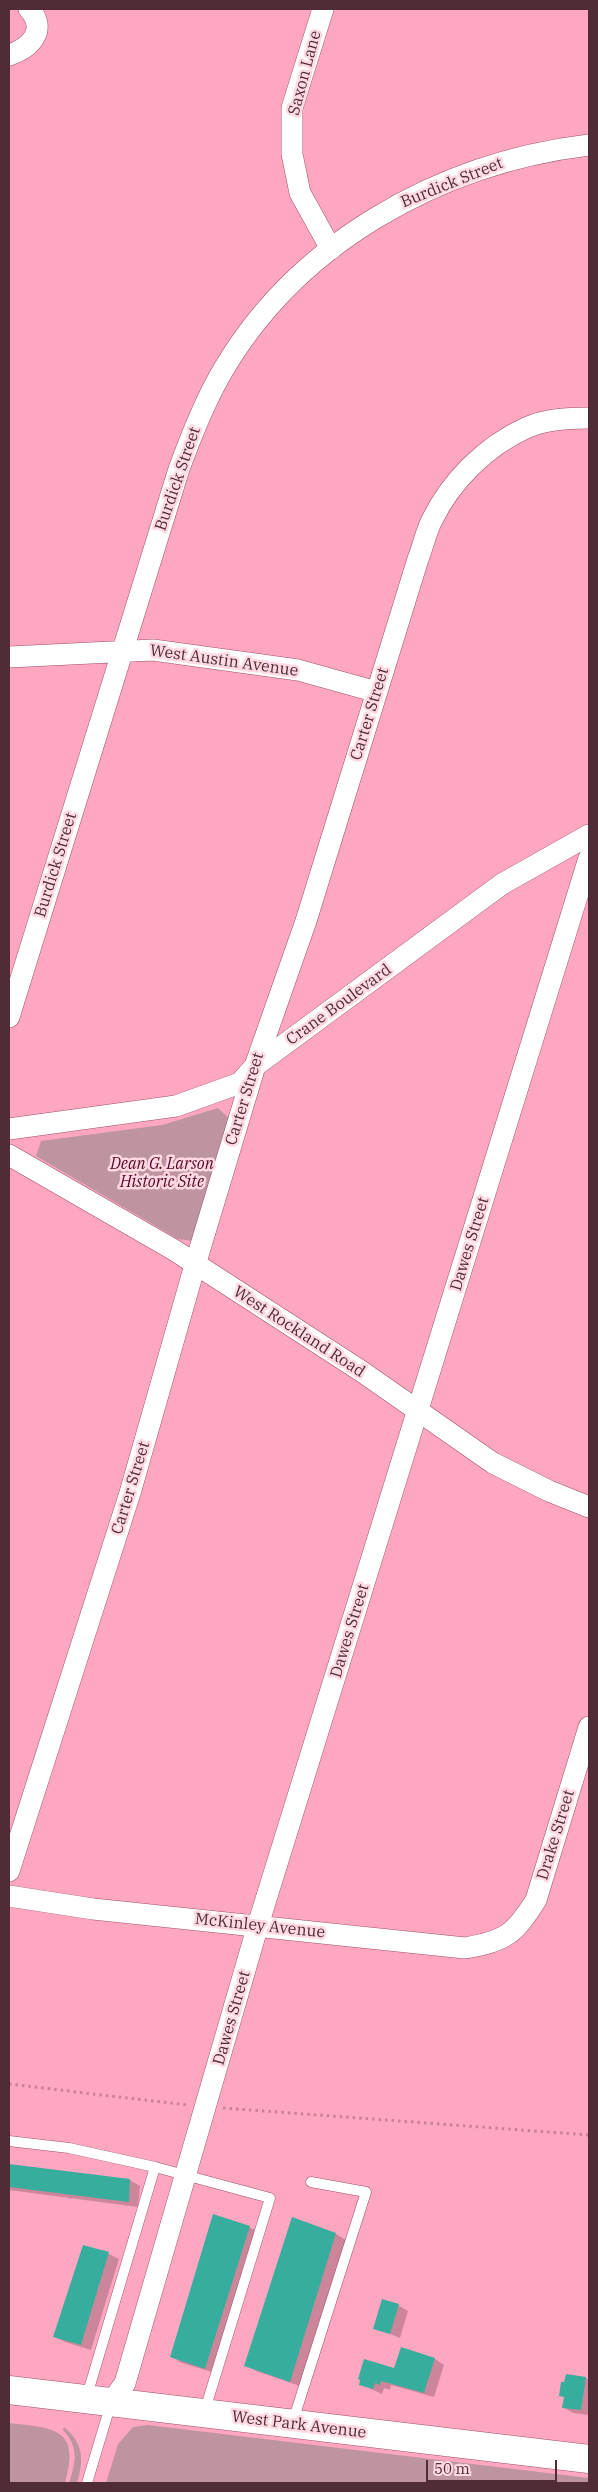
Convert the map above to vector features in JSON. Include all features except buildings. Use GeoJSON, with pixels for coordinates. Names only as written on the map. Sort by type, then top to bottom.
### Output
{"type":"FeatureCollection","features":[{"type":"Feature","properties":{"kind":"main road","name":"West Park Avenue"},"geometry":{"type":"LineString","coordinates":[[9,2390],[589,2459]]}},
{"type":"Feature","properties":{"kind":"street"},"geometry":{"type":"LineString","coordinates":[[9,55],[20,51],[33,42],[38,31],[35,15],[29,9]]}},
{"type":"Feature","properties":{"kind":"street","name":"Saxon Lane"},"geometry":{"type":"LineString","coordinates":[[323,9],[292,108],[292,154],[300,193],[331,249]]}},
{"type":"Feature","properties":{"kind":"street","name":"Burdick Street"},"geometry":{"type":"LineString","coordinates":[[9,1017],[179,470],[194,430],[218,379],[247,336],[279,297],[310,265],[399,203],[460,176],[513,159],[589,145]]}},
{"type":"Feature","properties":{"kind":"street","name":"Carter Street"},"geometry":{"type":"LineString","coordinates":[[9,1871],[130,1493],[195,1265],[255,1066],[306,921],[418,559],[432,520],[448,493],[475,462],[501,442],[527,427],[564,418],[589,418]]}},
{"type":"Feature","properties":{"kind":"street","name":"West Austin Avenue"},"geometry":{"type":"LineString","coordinates":[[9,657],[153,650],[238,660],[298,670],[377,692]]}},
{"type":"Feature","properties":{"kind":"street","name":"Crane Boulevard"},"geometry":{"type":"LineString","coordinates":[[9,1129],[176,1106],[240,1083],[255,1066],[502,884],[589,835]]}},
{"type":"Feature","properties":{"kind":"street","name":"Dawes Street"},"geometry":{"type":"LineString","coordinates":[[98,2401],[125,2383],[207,2107],[258,1925],[589,858]]}},
{"type":"Feature","properties":{"kind":"street","name":"West Rockland Road"},"geometry":{"type":"LineString","coordinates":[[9,1155],[174,1250],[361,1371],[493,1463],[589,1507]]}},
{"type":"Feature","properties":{"kind":"street","name":"Drake Street"},"geometry":{"type":"LineString","coordinates":[[509,1935],[524,1919],[536,1900],[589,1727]]}},
{"type":"Feature","properties":{"kind":"street","name":"McKinley Avenue"},"geometry":{"type":"LineString","coordinates":[[9,1896],[93,1909],[465,1948],[494,1942],[509,1935]]}},
{"type":"Feature","properties":{"kind":"lane"},"geometry":{"type":"LineString","coordinates":[[9,2141],[69,2148],[155,2167],[270,2198],[203,2414]]}},
{"type":"Feature","properties":{"kind":"lane"},"geometry":{"type":"LineString","coordinates":[[87,2483],[98,2401],[155,2167]]}},
{"type":"Feature","properties":{"kind":"lane"},"geometry":{"type":"LineString","coordinates":[[292,2425],[366,2192],[311,2182]]}},
{"type":"Feature","properties":{"kind":"path"},"geometry":{"type":"LineString","coordinates":[[9,2084],[207,2107],[589,2135]]}},
{"type":"Feature","properties":{"kind":"green space","name":"Dean G. Larson Historic Site"},"geometry":{"type":"Polygon","coordinates":[[[218,1108],[230,1119],[194,1241],[178,1239],[36,1156],[41,1141],[162,1125],[218,1108]]]}},
{"type":"Feature","properties":{"kind":"green space"},"geometry":{"type":"Polygon","coordinates":[[[9,2423],[39,2427],[60,2434],[66,2441],[69,2451],[69,2465],[65,2483],[9,2483],[9,2423]]]}},
{"type":"Feature","properties":{"kind":"green space"},"geometry":{"type":"Polygon","coordinates":[[[148,2425],[589,2478],[589,2483],[106,2483],[118,2444],[133,2427],[148,2425]]]}},
{"type":"Feature","properties":{"kind":"green space"},"geometry":{"type":"Polygon","coordinates":[[[64,2427],[71,2433],[81,2453],[81,2467],[77,2483],[69,2483],[75,2455],[72,2442],[63,2430],[64,2427]]]}}]}
